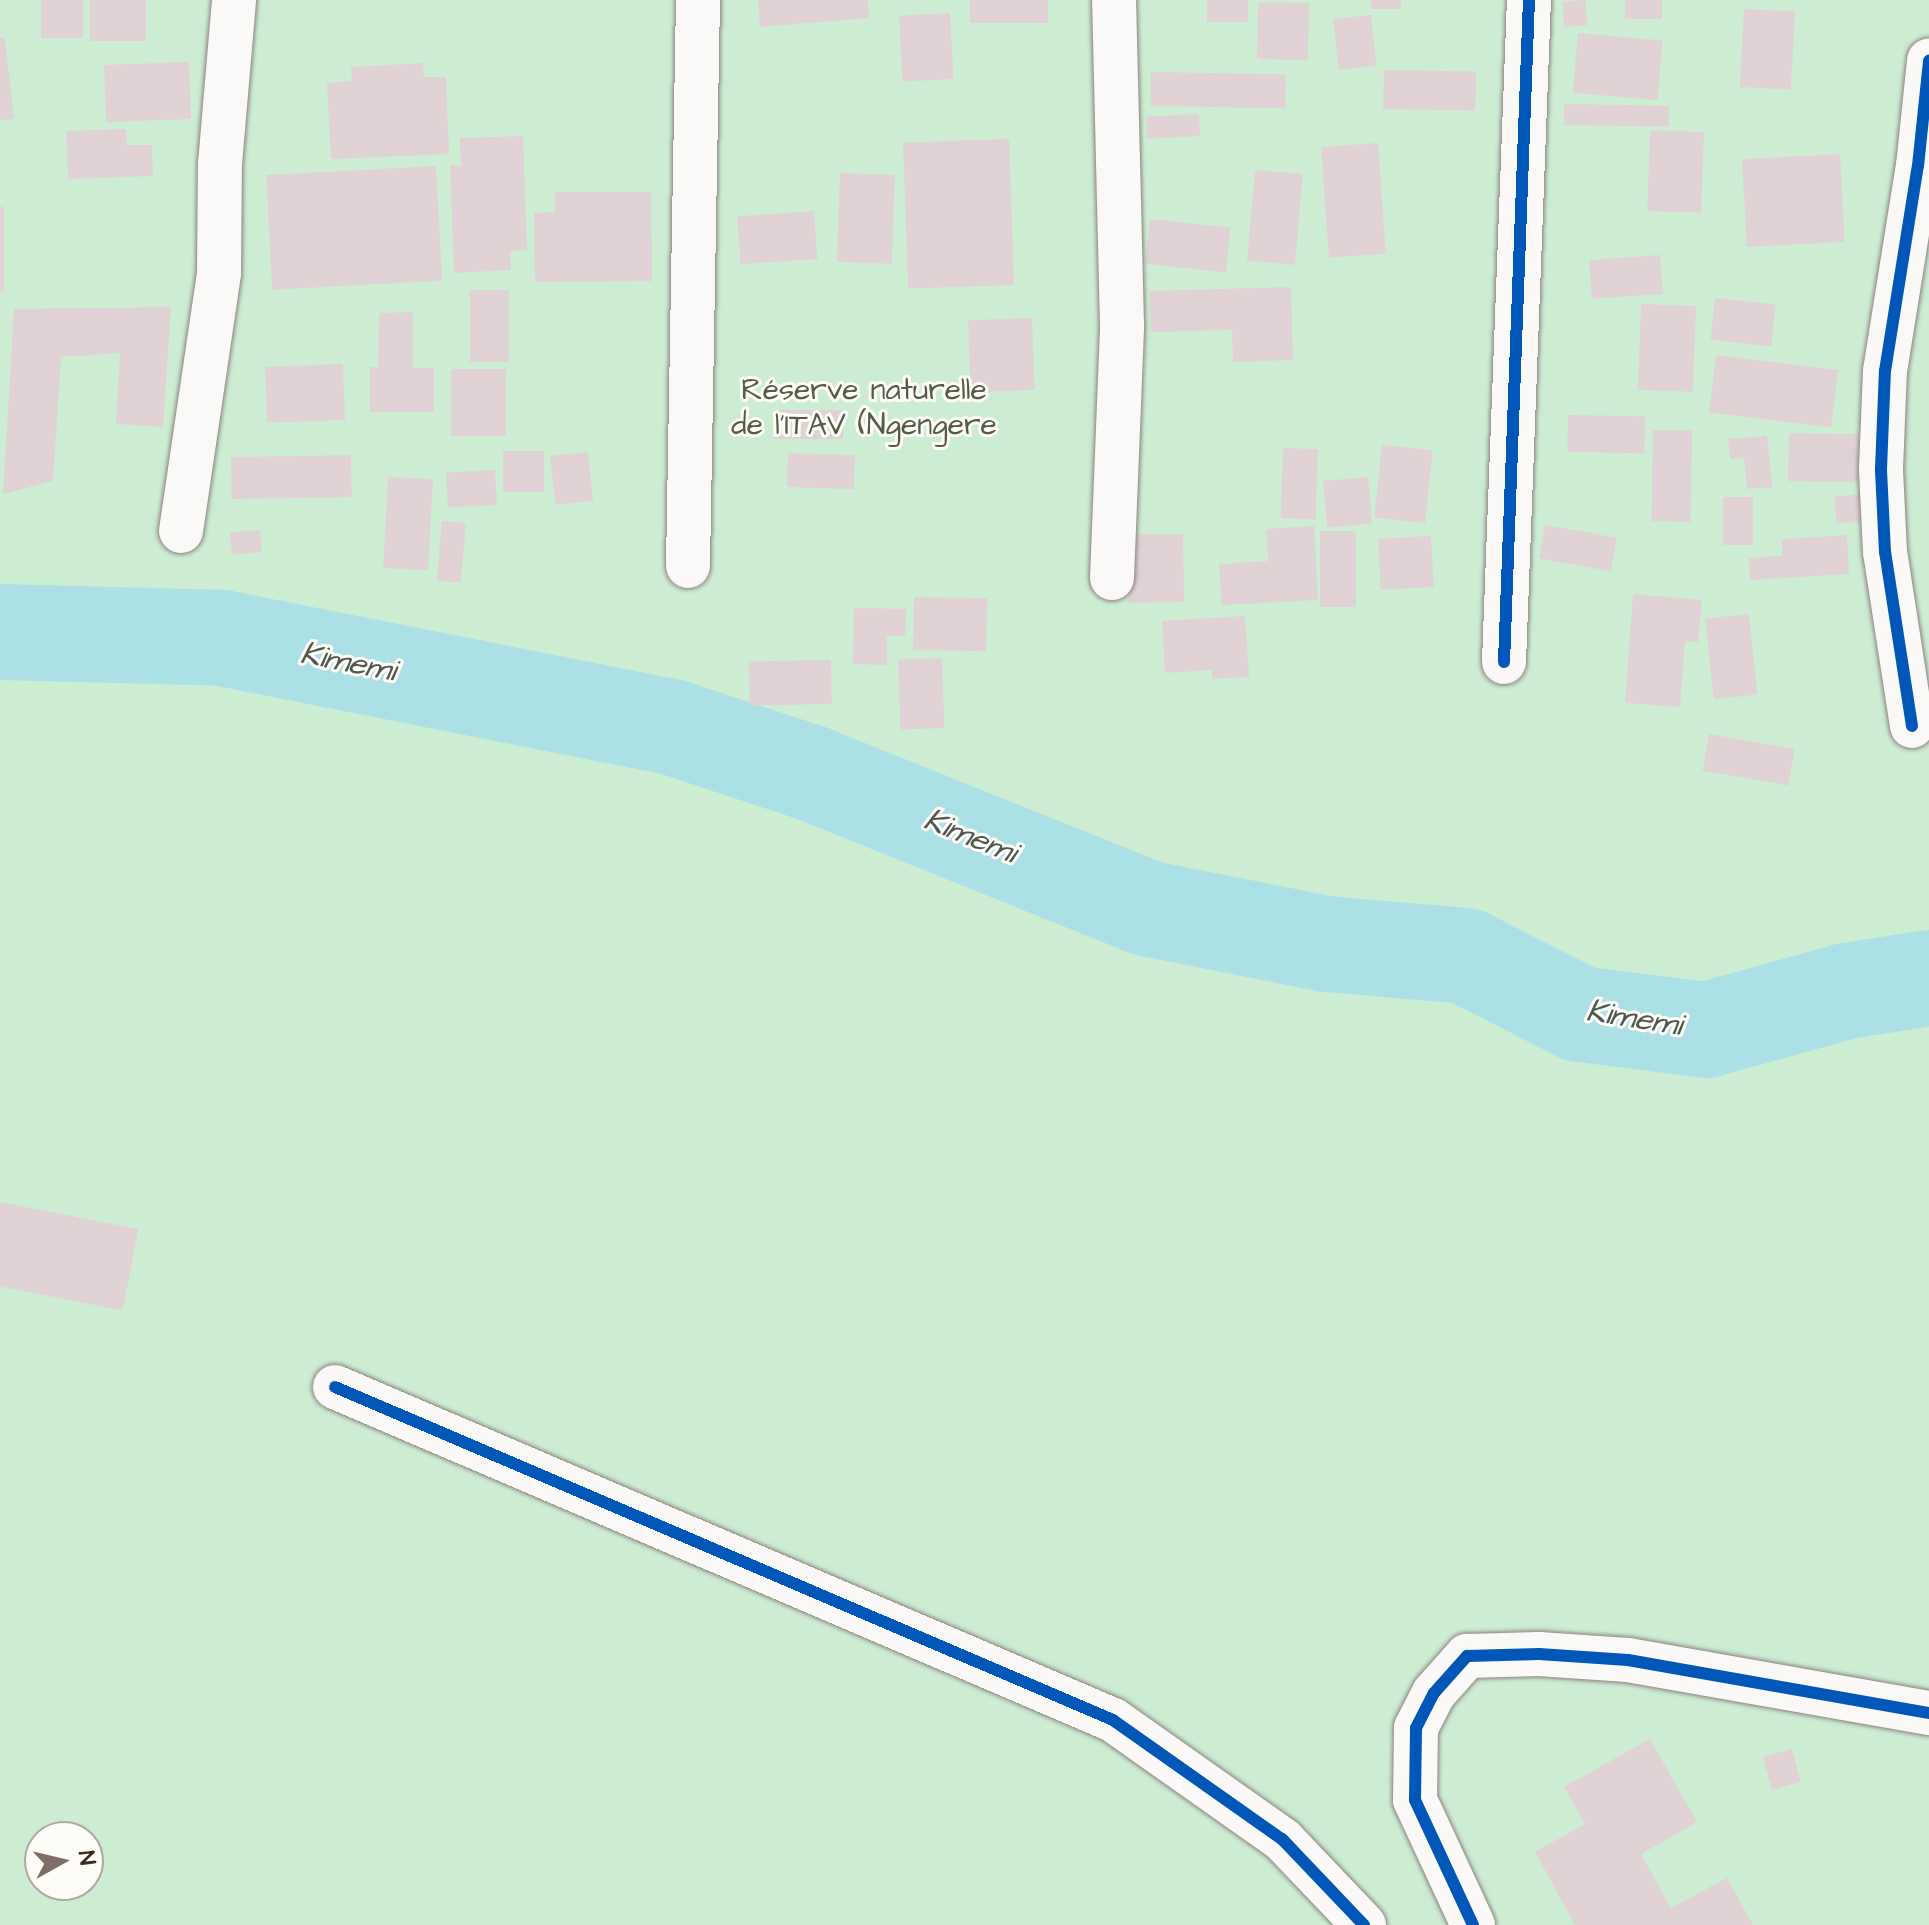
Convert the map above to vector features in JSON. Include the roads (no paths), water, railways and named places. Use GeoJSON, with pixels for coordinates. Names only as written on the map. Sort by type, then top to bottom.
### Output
{"type":"FeatureCollection","features":[{"type":"Feature","properties":{"kind":"street"},"geometry":{"type":"LineString","coordinates":[[181,531],[219,273],[220,164],[234,0]]}},
{"type":"Feature","properties":{"kind":"street"},"geometry":{"type":"LineString","coordinates":[[688,566],[698,0]]}},
{"type":"Feature","properties":{"kind":"street"},"geometry":{"type":"LineString","coordinates":[[1112,578],[1122,325],[1114,0]]}},
{"type":"Feature","properties":{"kind":"street"},"geometry":{"type":"LineString","coordinates":[[1504,662],[1529,0]]}},
{"type":"Feature","properties":{"kind":"street"},"geometry":{"type":"LineString","coordinates":[[1912,726],[1885,552],[1881,469],[1885,371],[1918,166],[1929,61]]}},
{"type":"Feature","properties":{"kind":"street"},"geometry":{"type":"LineString","coordinates":[[335,1387],[1113,1720],[1282,1839],[1364,1925]]}},
{"type":"Feature","properties":{"kind":"street"},"geometry":{"type":"LineString","coordinates":[[1473,1925],[1415,1800],[1416,1728],[1434,1693],[1467,1656],[1539,1654],[1628,1660],[1929,1713]]}},
{"type":"Feature","properties":{"kind":"waterway","name":"Kimemi"},"geometry":{"type":"LineString","coordinates":[[0,632],[222,638],[675,728],[811,773],[1150,909],[1327,944],[1466,956],[1580,1014],[1706,1030],[1847,991],[1929,978]]}},
{"type":"Feature","properties":{"kind":"park label","name":"Réserve naturelle de l'ITAV (Ngengere"},"geometry":{"type":"Point","coordinates":[864,407]}}]}
